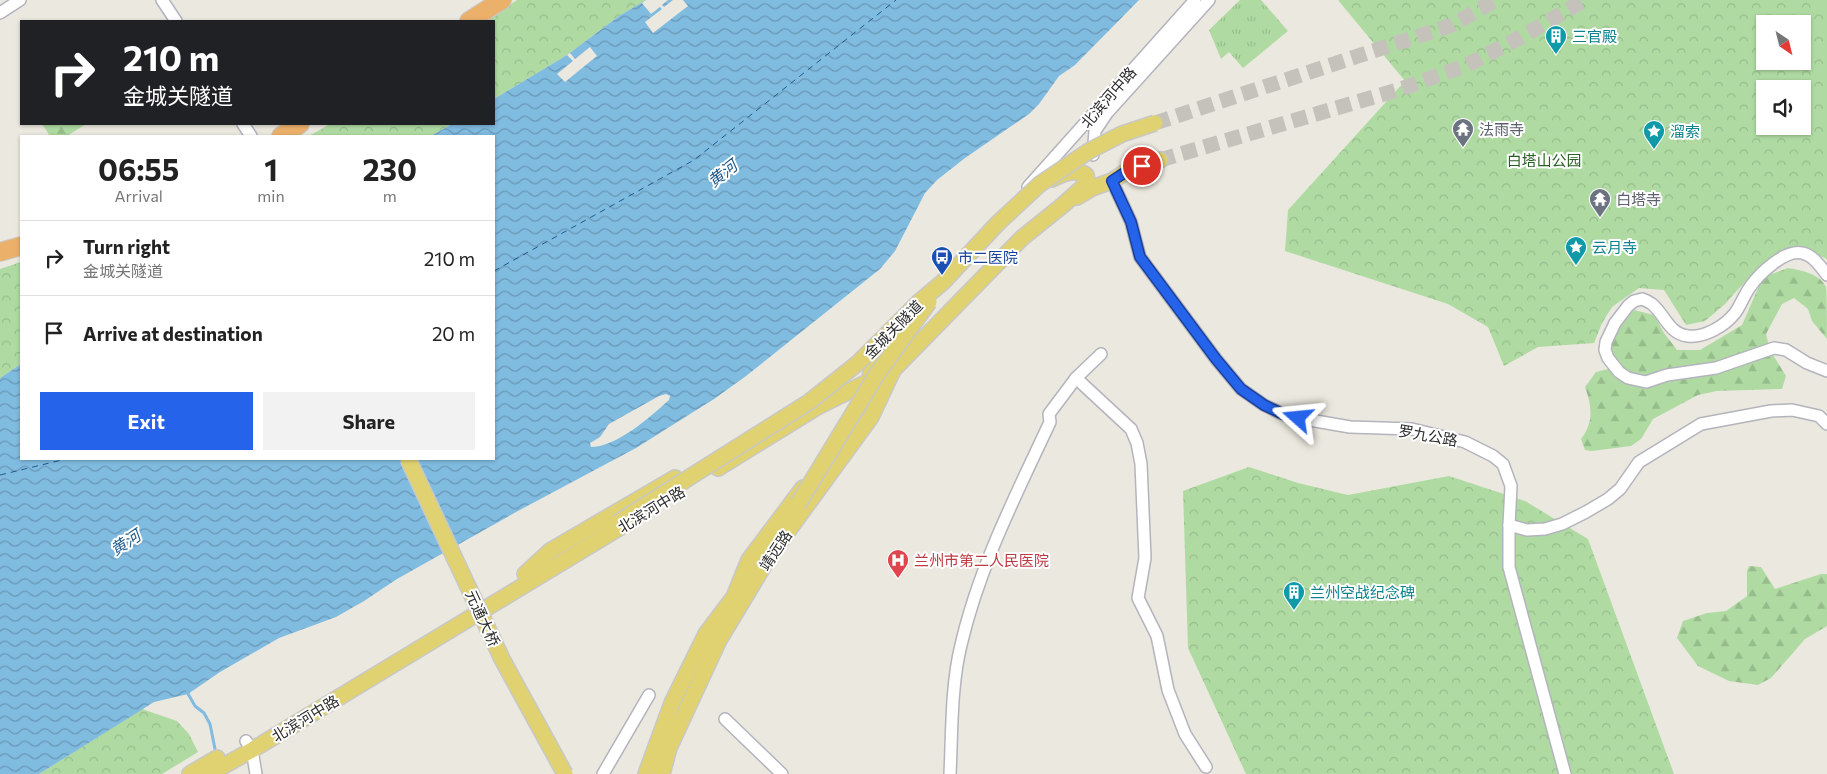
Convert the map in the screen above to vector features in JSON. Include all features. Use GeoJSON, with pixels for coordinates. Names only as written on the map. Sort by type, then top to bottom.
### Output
{"type":"FeatureCollection","features":[{"type":"Feature","properties":{"kind":"highway"},"geometry":{"type":"LineString","coordinates":[[458,20],[488,0]]}},
{"type":"Feature","properties":{"kind":"highway"},"geometry":{"type":"LineString","coordinates":[[472,20],[502,0]]}},
{"type":"Feature","properties":{"kind":"highway"},"geometry":{"type":"LineString","coordinates":[[282,135],[298,125]]}},
{"type":"Feature","properties":{"kind":"highway"},"geometry":{"type":"LineString","coordinates":[[298,135],[312,125]]}},
{"type":"Feature","properties":{"kind":"highway"},"geometry":{"type":"LineString","coordinates":[[0,252],[20,246]]}},
{"type":"Feature","properties":{"kind":"highway"},"geometry":{"type":"LineString","coordinates":[[0,260],[20,254]]}},
{"type":"Feature","properties":{"kind":"main road","name":"金城关隧道"},"geometry":{"type":"LineString","coordinates":[[525,574],[617,523],[809,402],[858,363],[918,303],[943,282],[998,223],[1040,184],[1089,151],[1122,134],[1155,123]]}},
{"type":"Feature","properties":{"kind":"main road"},"geometry":{"type":"LineString","coordinates":[[1064,205],[1092,188],[1112,181],[1127,171],[1160,160]]}},
{"type":"Feature","properties":{"kind":"main road"},"geometry":{"type":"LineString","coordinates":[[525,574],[550,551],[810,400],[877,347],[937,288],[1021,194],[1061,175],[1076,171],[1086,175],[1087,180],[1082,188],[1064,205]]}},
{"type":"Feature","properties":{"kind":"main road","name":"北滨河中路"},"geometry":{"type":"LineString","coordinates":[[190,774],[208,771],[817,407],[894,369],[1022,238],[1064,205]]}},
{"type":"Feature","properties":{"kind":"main road"},"geometry":{"type":"LineString","coordinates":[[734,597],[798,504],[877,374],[943,282]]}},
{"type":"Feature","properties":{"kind":"main road"},"geometry":{"type":"LineString","coordinates":[[889,335],[894,369]]}},
{"type":"Feature","properties":{"kind":"main road","name":"靖远路"},"geometry":{"type":"LineString","coordinates":[[646,774],[672,703],[706,634],[734,597],[749,560],[828,454],[869,382],[877,347]]}},
{"type":"Feature","properties":{"kind":"main road","name":"靖远路"},"geometry":{"type":"LineString","coordinates":[[662,774],[669,748],[719,640],[769,557],[871,417],[894,369]]}},
{"type":"Feature","properties":{"kind":"main road","name":"元通大桥"},"geometry":{"type":"LineString","coordinates":[[408,460],[502,659],[565,774]]}},
{"type":"Feature","properties":{"kind":"main road","name":"北滨河中路"},"geometry":{"type":"LineString","coordinates":[[249,746],[525,574]]}},
{"type":"Feature","properties":{"kind":"street"},"geometry":{"type":"LineString","coordinates":[[0,13],[20,0]]}},
{"type":"Feature","properties":{"kind":"street"},"geometry":{"type":"LineString","coordinates":[[162,0],[175,20]]}},
{"type":"Feature","properties":{"kind":"street","name":"北滨河中路"},"geometry":{"type":"LineString","coordinates":[[1021,194],[1076,135],[1195,0]]}},
{"type":"Feature","properties":{"kind":"street","name":"北滨河中路"},"geometry":{"type":"LineString","coordinates":[[1076,135],[1092,157],[1095,131],[1107,114],[1210,0]]}},
{"type":"Feature","properties":{"kind":"street","name":"罗九公路"},"geometry":{"type":"LineString","coordinates":[[1112,181],[1131,222],[1140,257],[1216,359],[1241,389],[1264,405],[1287,416],[1350,427],[1412,429],[1465,442],[1493,456],[1503,464],[1511,486],[1509,567],[1565,774]]}},
{"type":"Feature","properties":{"kind":"street"},"geometry":{"type":"LineString","coordinates":[[1827,275],[1816,261],[1803,253],[1792,253],[1762,272],[1750,287],[1734,314],[1713,331],[1697,336],[1686,336],[1673,330],[1651,304],[1642,299],[1634,301],[1615,323],[1606,342],[1605,350],[1608,358],[1619,372],[1628,378],[1646,382],[1667,375],[1716,368],[1774,348],[1786,350],[1808,363],[1827,371]]}},
{"type":"Feature","properties":{"kind":"street"},"geometry":{"type":"LineString","coordinates":[[950,774],[953,707],[960,647],[978,582],[1017,491],[1050,422],[1049,414],[1076,378],[1101,354]]}},
{"type":"Feature","properties":{"kind":"street"},"geometry":{"type":"LineString","coordinates":[[1076,378],[1131,429],[1137,443],[1142,464],[1145,558],[1138,598],[1157,636],[1168,690],[1185,734],[1206,767]]}},
{"type":"Feature","properties":{"kind":"street"},"geometry":{"type":"LineString","coordinates":[[1509,525],[1527,530],[1545,529],[1562,524],[1586,512],[1608,499],[1620,488],[1639,462],[1701,424],[1771,411],[1792,410],[1819,416],[1827,424]]}},
{"type":"Feature","properties":{"kind":"street"},"geometry":{"type":"LineString","coordinates":[[603,774],[649,696]]}},
{"type":"Feature","properties":{"kind":"street"},"geometry":{"type":"LineString","coordinates":[[725,719],[782,774]]}},
{"type":"Feature","properties":{"kind":"street"},"geometry":{"type":"LineString","coordinates":[[249,746],[256,774]]}},
{"type":"Feature","properties":{"kind":"green space"},"geometry":{"type":"Polygon","coordinates":[[[517,0],[646,0],[619,16],[567,55],[495,98],[495,20],[487,20],[517,0]]]}},
{"type":"Feature","properties":{"kind":"green space"},"geometry":{"type":"Polygon","coordinates":[[[1240,0],[1261,0],[1288,31],[1243,68],[1229,52],[1221,59],[1209,30],[1240,0]]]}},
{"type":"Feature","properties":{"kind":"green space","name":"白塔山公园"},"geometry":{"type":"Polygon","coordinates":[[[1338,0],[1827,0],[1827,260],[1800,249],[1783,250],[1772,256],[1725,304],[1705,321],[1686,325],[1664,290],[1639,288],[1612,307],[1602,323],[1594,343],[1538,347],[1504,366],[1488,327],[1448,304],[1285,251],[1288,210],[1405,81],[1338,0]]]}},
{"type":"Feature","properties":{"kind":"green space"},"geometry":{"type":"Polygon","coordinates":[[[43,125],[84,125],[69,135],[49,135],[43,125]]]}},
{"type":"Feature","properties":{"kind":"green space"},"geometry":{"type":"Polygon","coordinates":[[[328,125],[450,125],[433,135],[311,135],[328,125]]]}},
{"type":"Feature","properties":{"kind":"green space"},"geometry":{"type":"Polygon","coordinates":[[[20,262],[20,365],[0,378],[0,269],[20,262]]]}},
{"type":"Feature","properties":{"kind":"green space"},"geometry":{"type":"Polygon","coordinates":[[[1788,268],[1804,271],[1815,276],[1826,287],[1827,339],[1812,321],[1808,309],[1794,298],[1782,304],[1766,334],[1770,350],[1786,376],[1782,389],[1717,391],[1698,395],[1653,419],[1641,439],[1631,446],[1592,451],[1585,450],[1581,439],[1590,421],[1590,408],[1585,387],[1596,372],[1612,368],[1612,340],[1623,322],[1634,310],[1654,315],[1664,333],[1677,350],[1700,350],[1742,325],[1759,286],[1769,275],[1788,268]]]}},
{"type":"Feature","properties":{"kind":"green space"},"geometry":{"type":"Polygon","coordinates":[[[1249,467],[1298,483],[1348,495],[1449,476],[1525,501],[1588,539],[1674,774],[1246,774],[1188,648],[1183,491],[1249,467]]]}},
{"type":"Feature","properties":{"kind":"green space"},"geometry":{"type":"Polygon","coordinates":[[[1749,566],[1761,567],[1775,589],[1821,574],[1827,574],[1827,626],[1805,639],[1771,678],[1758,685],[1729,681],[1698,666],[1677,638],[1683,621],[1707,613],[1726,611],[1747,596],[1747,571],[1749,566]]]}},
{"type":"Feature","properties":{"kind":"green space"},"geometry":{"type":"Polygon","coordinates":[[[142,709],[177,721],[189,734],[198,752],[162,774],[39,774],[142,709]]]}},
{"type":"Feature","properties":{"kind":"water","name":"黄河"},"geometry":{"type":"Polygon","coordinates":[[[646,0],[1139,0],[1075,65],[1059,76],[1039,104],[1029,114],[965,158],[937,180],[925,193],[895,251],[880,269],[746,376],[714,399],[636,448],[516,512],[397,579],[336,617],[279,638],[220,672],[188,694],[154,702],[39,774],[0,774],[0,378],[20,365],[20,460],[495,460],[495,135],[433,135],[450,125],[495,125],[495,98],[567,55],[619,16],[646,0]],[[666,394],[659,396],[609,424],[600,437],[590,443],[591,447],[601,446],[622,437],[669,400],[670,396],[666,394]]]}},
{"type":"Feature","properties":{"kind":"pier"},"geometry":{"type":"Polygon","coordinates":[[[646,0],[668,0],[662,5],[664,7],[673,0],[683,0],[688,6],[653,33],[645,22],[662,9],[660,7],[651,14],[642,3],[646,0]]]}},
{"type":"Feature","properties":{"kind":"pier"},"geometry":{"type":"Polygon","coordinates":[[[590,47],[597,56],[565,82],[557,74],[573,61],[567,55],[570,53],[575,59],[590,47]]]}},
{"type":"Feature","properties":{"kind":"waterway"},"geometry":{"type":"LineString","coordinates":[[187,692],[195,706],[204,713],[210,724],[216,754]]}},
{"type":"Feature","properties":{"kind":"ferry route"},"geometry":{"type":"LineString","coordinates":[[495,270],[694,160],[896,0]]}},
{"type":"Feature","properties":{"kind":"ferry route"},"geometry":{"type":"LineString","coordinates":[[0,475],[62,460]]}},
{"type":"Feature","properties":{"kind":"tunnel"},"geometry":{"type":"LineString","coordinates":[[1155,123],[1452,25],[1496,0]]}},
{"type":"Feature","properties":{"kind":"tunnel"},"geometry":{"type":"LineString","coordinates":[[1160,160],[1401,89],[1467,65],[1521,37],[1585,0]]}},
{"type":"Feature","properties":{"kind":"place","name":"三官殿"},"geometry":{"type":"Point","coordinates":[1556,55]}},
{"type":"Feature","properties":{"kind":"place","name":"法雨寺"},"geometry":{"type":"Point","coordinates":[1463,148]}},
{"type":"Feature","properties":{"kind":"place","name":"溜索"},"geometry":{"type":"Point","coordinates":[1654,150]}},
{"type":"Feature","properties":{"kind":"place","name":"白塔寺"},"geometry":{"type":"Point","coordinates":[1600,218]}},
{"type":"Feature","properties":{"kind":"place","name":"云月寺"},"geometry":{"type":"Point","coordinates":[1576,266]}},
{"type":"Feature","properties":{"kind":"place","name":"市二医院"},"geometry":{"type":"Point","coordinates":[942,276]}},
{"type":"Feature","properties":{"kind":"place","name":"兰州市第二人民医院"},"geometry":{"type":"Point","coordinates":[898,579]}},
{"type":"Feature","properties":{"kind":"place","name":"兰州空战纪念碑"},"geometry":{"type":"Point","coordinates":[1294,611]}},
{"type":"Feature","properties":{"kind":"route"},"geometry":{"type":"LineString","coordinates":[[1142,166],[1127,171],[1112,181],[1131,222],[1140,257],[1216,359],[1241,389],[1264,405],[1287,416],[1298,418]]}}]}
